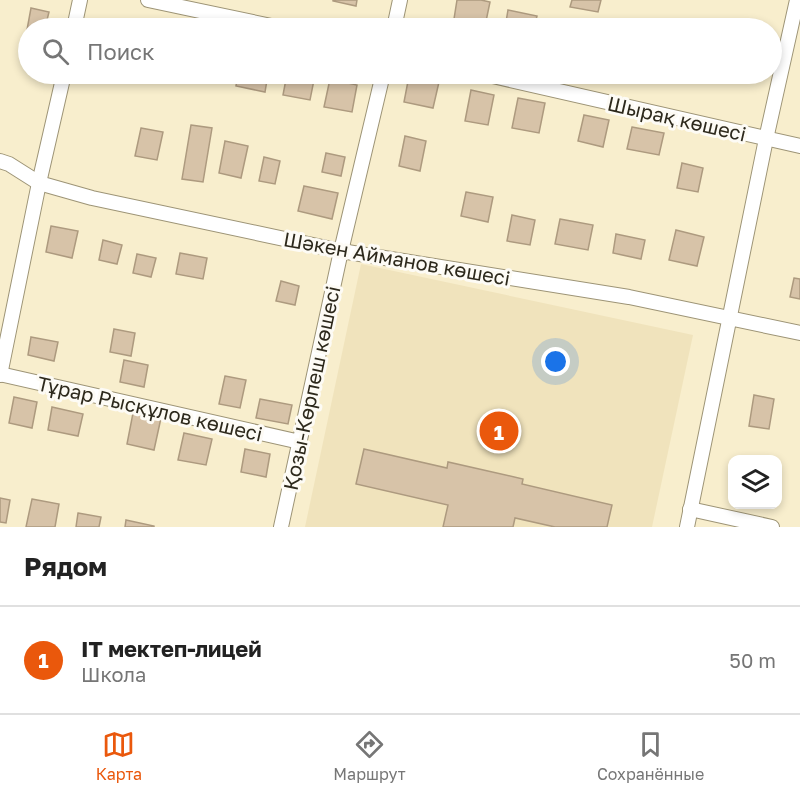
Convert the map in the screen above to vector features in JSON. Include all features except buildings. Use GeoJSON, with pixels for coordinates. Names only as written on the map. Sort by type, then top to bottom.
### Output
{"type":"FeatureCollection","features":[{"type":"Feature","properties":{"kind":"street"},"geometry":{"type":"LineString","coordinates":[[76,18],[80,0]]}},
{"type":"Feature","properties":{"kind":"street"},"geometry":{"type":"LineString","coordinates":[[148,0],[234,18]]}},
{"type":"Feature","properties":{"kind":"street"},"geometry":{"type":"LineString","coordinates":[[396,18],[400,0]]}},
{"type":"Feature","properties":{"kind":"street"},"geometry":{"type":"LineString","coordinates":[[782,67],[797,0]]}},
{"type":"Feature","properties":{"kind":"street"},"geometry":{"type":"LineString","coordinates":[[0,375],[62,84]]}},
{"type":"Feature","properties":{"kind":"street","name":"Қозы-Көрпеш көшесі"},"geometry":{"type":"LineString","coordinates":[[281,527],[341,252],[381,84]]}},
{"type":"Feature","properties":{"kind":"street","name":"Шырақ көшесі"},"geometry":{"type":"LineString","coordinates":[[527,84],[800,146]]}},
{"type":"Feature","properties":{"kind":"street"},"geometry":{"type":"LineString","coordinates":[[687,527],[728,319],[778,84]]}},
{"type":"Feature","properties":{"kind":"street","name":"Шәкен Айманов көшесі"},"geometry":{"type":"LineString","coordinates":[[0,161],[39,183],[92,198],[341,252],[629,297],[800,333]]}},
{"type":"Feature","properties":{"kind":"street","name":"Тұрар Рысқұлов көшесі"},"geometry":{"type":"LineString","coordinates":[[0,375],[300,442]]}},
{"type":"Feature","properties":{"kind":"street"},"geometry":{"type":"LineString","coordinates":[[690,509],[772,527]]}},
{"type":"Feature","properties":{"kind":"shaded area"},"geometry":{"type":"Polygon","coordinates":[[[361,264],[693,335],[652,527],[305,527],[361,264]]]}},
{"type":"Feature","properties":{"kind":"place","name":"IT мектеп-лицей"},"geometry":{"type":"Point","coordinates":[499,431]}}]}
